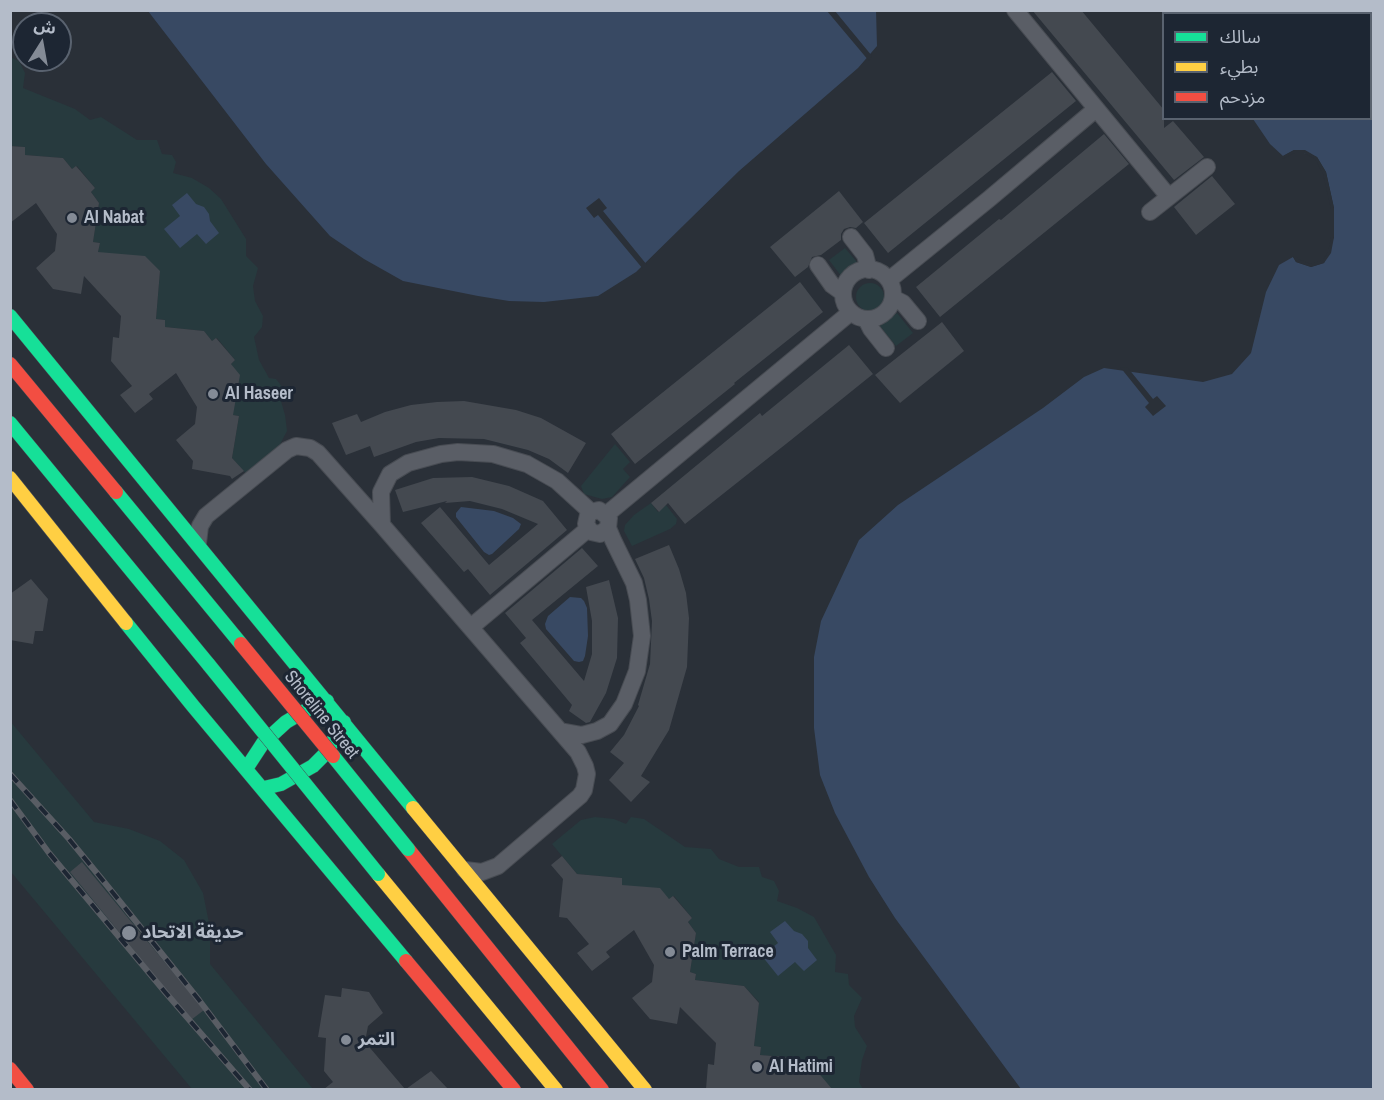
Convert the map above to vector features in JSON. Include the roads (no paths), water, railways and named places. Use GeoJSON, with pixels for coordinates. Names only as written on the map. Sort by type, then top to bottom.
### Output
{"type":"FeatureCollection","features":[{"type":"Feature","properties":{"kind":"street"},"geometry":{"type":"LineString","coordinates":[[1014,10],[1169,197]]}},
{"type":"Feature","properties":{"kind":"street"},"geometry":{"type":"LineString","coordinates":[[889,280],[1096,109]]}},
{"type":"Feature","properties":{"kind":"street"},"geometry":{"type":"LineString","coordinates":[[1149,212],[1207,167]]}},
{"type":"Feature","properties":{"kind":"street"},"geometry":{"type":"LineString","coordinates":[[851,237],[864,255],[868,270]]}},
{"type":"Feature","properties":{"kind":"street"},"geometry":{"type":"LineString","coordinates":[[818,265],[832,285],[843,293]]}},
{"type":"Feature","properties":{"kind":"street"},"geometry":{"type":"LineString","coordinates":[[471,627],[598,521],[858,316],[876,318],[884,314],[893,298],[889,280],[883,274],[868,270],[859,271],[847,282],[843,293],[846,306],[858,316],[871,329],[886,348]]}},
{"type":"Feature","properties":{"kind":"street"},"geometry":{"type":"LineString","coordinates":[[893,298],[903,303],[918,321]]}},
{"type":"Feature","properties":{"kind":"street"},"geometry":{"type":"LineString","coordinates":[[10,316],[643,1088]]}},
{"type":"Feature","properties":{"kind":"street","name":"Shoreline Street"},"geometry":{"type":"LineString","coordinates":[[10,364],[241,644],[602,1089]]}},
{"type":"Feature","properties":{"kind":"street"},"geometry":{"type":"LineString","coordinates":[[10,423],[556,1089]]}},
{"type":"Feature","properties":{"kind":"street"},"geometry":{"type":"LineString","coordinates":[[10,435],[25,440]]}},
{"type":"Feature","properties":{"kind":"street"},"geometry":{"type":"LineString","coordinates":[[198,543],[200,526],[204,518],[284,452],[296,446],[306,446],[318,453],[578,752],[585,766],[586,782],[580,796],[498,866],[482,872],[465,870]]}},
{"type":"Feature","properties":{"kind":"street"},"geometry":{"type":"LineString","coordinates":[[382,525],[381,492],[390,474],[408,463],[441,454],[459,452],[493,454],[526,464],[556,481],[598,521],[627,567],[638,600],[642,636],[637,671],[624,704],[609,724],[590,734],[575,735],[560,731]]}},
{"type":"Feature","properties":{"kind":"street"},"geometry":{"type":"LineString","coordinates":[[10,478],[246,768],[513,1089]]}},
{"type":"Feature","properties":{"kind":"street"},"geometry":{"type":"LineString","coordinates":[[246,768],[263,743],[286,722],[315,705],[327,701]]}},
{"type":"Feature","properties":{"kind":"street"},"geometry":{"type":"LineString","coordinates":[[264,788],[281,784],[313,766],[326,753],[344,722]]}},
{"type":"Feature","properties":{"kind":"street"},"geometry":{"type":"LineString","coordinates":[[10,1069],[27,1089]]}},
{"type":"Feature","properties":{"kind":"water"},"geometry":{"type":"Polygon","coordinates":[[[876,10],[877,46],[858,68],[739,171],[636,272],[598,296],[544,302],[509,301],[403,281],[330,236],[266,164],[148,11],[876,10]]]}},
{"type":"Feature","properties":{"kind":"water"},"geometry":{"type":"Polygon","coordinates":[[[1373,11],[1373,1089],[1021,1089],[895,918],[869,877],[835,813],[820,775],[814,728],[814,657],[821,621],[859,540],[898,505],[1043,408],[1084,377],[1104,368],[1203,382],[1232,374],[1251,353],[1266,292],[1279,265],[1293,257],[1296,262],[1311,267],[1324,263],[1334,237],[1334,208],[1326,172],[1317,157],[1294,150],[1283,156],[1270,144],[1254,120],[1372,120],[1372,12],[1204,12],[1373,11]]]}},
{"type":"Feature","properties":{"kind":"water"},"geometry":{"type":"Polygon","coordinates":[[[187,193],[196,204],[204,207],[219,233],[206,244],[197,234],[180,248],[164,229],[180,216],[172,205],[187,193]]]}},
{"type":"Feature","properties":{"kind":"water"},"geometry":{"type":"Polygon","coordinates":[[[461,507],[494,511],[513,518],[521,524],[519,529],[489,555],[484,552],[456,517],[461,507]]]}},
{"type":"Feature","properties":{"kind":"water"},"geometry":{"type":"Polygon","coordinates":[[[570,597],[581,598],[587,608],[588,636],[585,656],[583,661],[579,662],[574,661],[546,629],[545,624],[548,616],[570,597]]]}},
{"type":"Feature","properties":{"kind":"water"},"geometry":{"type":"Polygon","coordinates":[[[785,921],[808,941],[808,948],[817,960],[804,971],[795,962],[778,976],[762,956],[778,943],[770,932],[785,921]]]}},
{"type":"Feature","properties":{"kind":"railway"},"geometry":{"type":"LineString","coordinates":[[10,774],[105,883],[199,1000],[267,1090]]}},
{"type":"Feature","properties":{"kind":"railway"},"geometry":{"type":"LineString","coordinates":[[10,800],[49,853],[250,1090]]}},
{"type":"Feature","properties":{"kind":"place","name":"Al Nabat"},"geometry":{"type":"Point","coordinates":[72,218]}},
{"type":"Feature","properties":{"kind":"place","name":"Al Haseer"},"geometry":{"type":"Point","coordinates":[213,394]}},
{"type":"Feature","properties":{"kind":"place","name":"حديقة الاتحاد"},"geometry":{"type":"Point","coordinates":[129,933]}},
{"type":"Feature","properties":{"kind":"place","name":"Palm Terrace"},"geometry":{"type":"Point","coordinates":[670,952]}},
{"type":"Feature","properties":{"kind":"place","name":"التمر"},"geometry":{"type":"Point","coordinates":[346,1040]}},
{"type":"Feature","properties":{"kind":"place","name":"Al Hatimi"},"geometry":{"type":"Point","coordinates":[757,1067]}}]}
